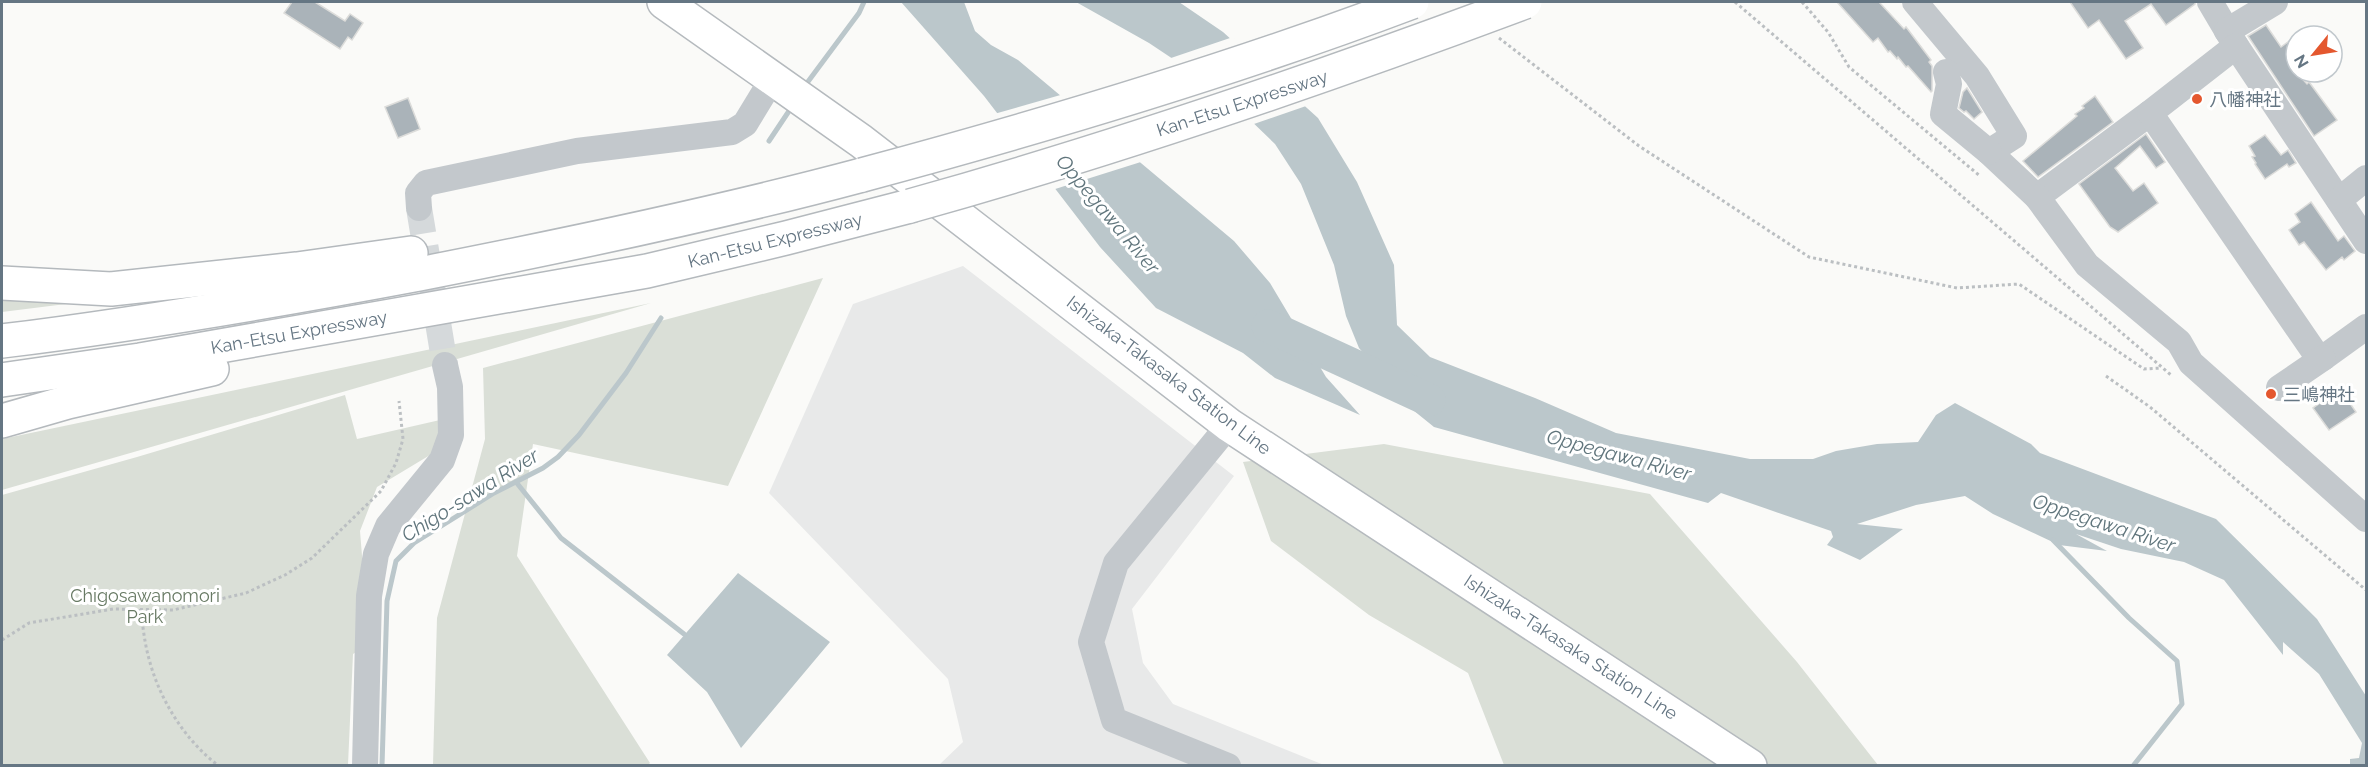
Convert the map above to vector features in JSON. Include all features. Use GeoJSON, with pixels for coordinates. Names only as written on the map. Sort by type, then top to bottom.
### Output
{"type":"FeatureCollection","features":[{"type":"Feature","properties":{"kind":"main road","name":"Ishizaka-Takasaka Station Line"},"geometry":{"type":"LineString","coordinates":[[664,2],[870,148],[1229,424],[1750,765]]}},
{"type":"Feature","properties":{"kind":"main road","name":"Kan-Etsu Expressway"},"geometry":{"type":"LineString","coordinates":[[2,341],[311,294],[639,230],[819,186],[1000,138],[1149,94],[1412,2]]}},
{"type":"Feature","properties":{"kind":"main road","name":"Kan-Etsu Expressway"},"geometry":{"type":"LineString","coordinates":[[2,380],[152,358],[647,271],[786,238],[997,182],[1214,114],[1345,69],[1525,2]]}},
{"type":"Feature","properties":{"kind":"main road"},"geometry":{"type":"LineString","coordinates":[[2,283],[111,289],[297,269],[461,244],[675,200],[819,186]]}},
{"type":"Feature","properties":{"kind":"main road"},"geometry":{"type":"LineString","coordinates":[[2,421],[68,402],[647,271]]}},
{"type":"Feature","properties":{"kind":"street"},"geometry":{"type":"LineString","coordinates":[[1915,2],[1977,76],[2014,136],[1989,152]]}},
{"type":"Feature","properties":{"kind":"street"},"geometry":{"type":"LineString","coordinates":[[2210,2],[2231,39],[2367,241]]}},
{"type":"Feature","properties":{"kind":"street"},"geometry":{"type":"LineString","coordinates":[[2037,196],[2150,113],[2275,2]]}},
{"type":"Feature","properties":{"kind":"street"},"geometry":{"type":"LineString","coordinates":[[1946,72],[1949,84],[1943,114],[2037,196],[2087,265],[2179,342],[2191,363],[2367,519]]}},
{"type":"Feature","properties":{"kind":"street"},"geometry":{"type":"LineString","coordinates":[[418,208],[418,193],[426,183],[577,151],[732,132],[790,90]]}},
{"type":"Feature","properties":{"kind":"street"},"geometry":{"type":"LineString","coordinates":[[2150,113],[2315,353],[2323,358]]}},
{"type":"Feature","properties":{"kind":"street"},"geometry":{"type":"LineString","coordinates":[[2339,200],[2367,178]]}},
{"type":"Feature","properties":{"kind":"street"},"geometry":{"type":"LineString","coordinates":[[2279,388],[2367,327]]}},
{"type":"Feature","properties":{"kind":"street"},"geometry":{"type":"LineString","coordinates":[[364,765],[369,596],[376,554],[388,526],[442,460],[451,435],[450,387],[445,365]]}},
{"type":"Feature","properties":{"kind":"street"},"geometry":{"type":"LineString","coordinates":[[1228,765],[1114,720],[1091,642],[1116,563],[1229,424]]}},
{"type":"Feature","properties":{"kind":"path"},"geometry":{"type":"LineString","coordinates":[[1735,2],[2163,368]]}},
{"type":"Feature","properties":{"kind":"path"},"geometry":{"type":"LineString","coordinates":[[1802,2],[1828,32],[1849,67],[1986,181]]}},
{"type":"Feature","properties":{"kind":"path"},"geometry":{"type":"LineString","coordinates":[[1494,34],[1639,146],[1809,256],[1957,288],[2019,284],[2144,369],[2163,368]]}},
{"type":"Feature","properties":{"kind":"path"},"geometry":{"type":"LineString","coordinates":[[2160,358],[2163,368]]}},
{"type":"Feature","properties":{"kind":"path"},"geometry":{"type":"LineString","coordinates":[[2106,376],[2150,407],[2367,590]]}},
{"type":"Feature","properties":{"kind":"path"},"geometry":{"type":"LineString","coordinates":[[2,640],[29,623],[113,609],[173,610],[246,593],[285,575],[312,558],[381,491],[396,463],[403,439],[399,401]]}},
{"type":"Feature","properties":{"kind":"path"},"geometry":{"type":"LineString","coordinates":[[140,609],[148,655],[165,703],[191,738],[219,765]]}},
{"type":"Feature","properties":{"kind":"shaded area"},"geometry":{"type":"Polygon","coordinates":[[[963,266],[1234,476],[1132,609],[1143,663],[1173,704],[1324,765],[939,765],[963,742],[948,679],[769,493],[853,304],[963,266]]]}},
{"type":"Feature","properties":{"kind":"green space"},"geometry":{"type":"Polygon","coordinates":[[[823,278],[728,486],[533,444],[517,556],[650,763],[648,765],[433,765],[437,618],[485,439],[483,368],[823,278]]]}},
{"type":"Feature","properties":{"kind":"green space"},"geometry":{"type":"Polygon","coordinates":[[[2,299],[98,300],[2,312],[2,299]]]}},
{"type":"Feature","properties":{"kind":"green space"},"geometry":{"type":"Polygon","coordinates":[[[651,303],[2,490],[2,439],[651,303]]]}},
{"type":"Feature","properties":{"kind":"green space","name":"Chigosawanomori Park"},"geometry":{"type":"Polygon","coordinates":[[[345,395],[357,439],[440,420],[440,449],[377,487],[360,531],[363,568],[358,651],[353,654],[348,765],[2,766],[2,495],[345,395]]]}},
{"type":"Feature","properties":{"kind":"green space"},"geometry":{"type":"Polygon","coordinates":[[[1384,444],[1650,494],[1797,662],[1878,765],[1504,765],[1468,673],[1369,615],[1271,541],[1243,462],[1384,444]]]}},
{"type":"Feature","properties":{"kind":"water"},"geometry":{"type":"Polygon","coordinates":[[[901,2],[964,2],[975,31],[991,45],[1018,60],[1234,241],[1270,283],[1326,377],[1360,415],[1275,378],[1243,353],[1156,308],[1100,247],[984,96],[901,2]]]}},
{"type":"Feature","properties":{"kind":"water"},"geometry":{"type":"Polygon","coordinates":[[[1076,2],[1179,2],[1223,32],[1318,118],[1357,182],[1394,265],[1397,325],[1430,357],[1616,433],[1750,459],[1813,459],[1836,451],[1877,444],[1918,442],[1936,415],[1955,403],[2031,444],[2040,453],[2216,519],[2317,619],[2366,696],[2366,765],[2350,765],[2350,759],[2359,758],[2362,743],[2319,674],[2283,642],[2283,655],[2224,580],[2184,562],[2121,549],[2076,534],[2107,551],[2059,545],[1993,514],[1965,496],[1916,505],[1857,524],[1903,529],[1860,560],[1827,545],[1833,537],[1831,531],[1721,493],[1708,503],[1434,427],[1408,406],[1359,348],[1346,316],[1334,265],[1301,184],[1275,144],[1218,89],[1149,43],[1076,2]]]}},
{"type":"Feature","properties":{"kind":"water"},"geometry":{"type":"Polygon","coordinates":[[[738,573],[830,642],[741,748],[707,692],[667,655],[738,573]]]}},
{"type":"Feature","properties":{"kind":"pier"},"geometry":{"type":"Polygon","coordinates":[[[1233,37],[1309,105],[1251,125],[1216,91],[1168,59],[1233,37]]]}},
{"type":"Feature","properties":{"kind":"pier"},"geometry":{"type":"Polygon","coordinates":[[[1064,94],[1144,161],[1052,190],[994,114],[1064,94]]]}},
{"type":"Feature","properties":{"kind":"building"},"geometry":{"type":"Polygon","coordinates":[[[292,2],[315,2],[345,21],[350,14],[363,23],[352,40],[348,37],[340,49],[284,13],[292,2]]]}},
{"type":"Feature","properties":{"kind":"building"},"geometry":{"type":"Polygon","coordinates":[[[1837,2],[1879,2],[1904,29],[1906,27],[1931,60],[1929,62],[1932,66],[1932,91],[1898,57],[1897,59],[1890,51],[1888,52],[1878,38],[1873,42],[1837,2]]]}},
{"type":"Feature","properties":{"kind":"building"},"geometry":{"type":"Polygon","coordinates":[[[2070,2],[2195,2],[2195,4],[2166,25],[2151,4],[2125,21],[2143,48],[2126,59],[2099,20],[2088,28],[2070,2]]]}},
{"type":"Feature","properties":{"kind":"building"},"geometry":{"type":"Polygon","coordinates":[[[2266,25],[2281,47],[2284,45],[2284,84],[2310,84],[2337,120],[2314,136],[2248,36],[2266,25]]]}},
{"type":"Feature","properties":{"kind":"building"},"geometry":{"type":"Polygon","coordinates":[[[1967,88],[1982,112],[1974,119],[1959,108],[1963,92],[1967,88]]]}},
{"type":"Feature","properties":{"kind":"building"},"geometry":{"type":"Polygon","coordinates":[[[2095,96],[2113,122],[2038,177],[2023,161],[2077,116],[2075,114],[2084,108],[2082,106],[2095,96]]]}},
{"type":"Feature","properties":{"kind":"building"},"geometry":{"type":"Polygon","coordinates":[[[408,98],[420,129],[398,138],[385,107],[408,98]]]}},
{"type":"Feature","properties":{"kind":"building"},"geometry":{"type":"Polygon","coordinates":[[[2146,134],[2165,162],[2156,168],[2140,146],[2115,168],[2133,191],[2144,183],[2158,203],[2118,232],[2110,227],[2079,184],[2146,134]]]}},
{"type":"Feature","properties":{"kind":"building"},"geometry":{"type":"Polygon","coordinates":[[[2265,135],[2281,155],[2288,150],[2296,163],[2289,167],[2287,164],[2265,179],[2255,164],[2252,157],[2255,156],[2249,146],[2265,135]]]}},
{"type":"Feature","properties":{"kind":"building"},"geometry":{"type":"Polygon","coordinates":[[[2311,202],[2338,241],[2344,236],[2355,251],[2344,260],[2342,257],[2326,270],[2304,242],[2299,245],[2289,230],[2300,222],[2295,214],[2311,202]]]}},
{"type":"Feature","properties":{"kind":"building"},"geometry":{"type":"Polygon","coordinates":[[[2340,389],[2356,412],[2329,430],[2313,408],[2340,389]]]}},
{"type":"Feature","properties":{"kind":"waterway","name":"Chigo-sawa River"},"geometry":{"type":"LineString","coordinates":[[804,87],[859,13],[864,2]]}},
{"type":"Feature","properties":{"kind":"waterway","name":"Chigo-sawa River"},"geometry":{"type":"LineString","coordinates":[[769,141],[793,105]]}},
{"type":"Feature","properties":{"kind":"waterway","name":"Chigo-sawa River"},"geometry":{"type":"LineString","coordinates":[[382,766],[387,601],[396,561],[414,543],[494,493],[543,468],[558,457],[579,435],[626,373],[661,318]]}},
{"type":"Feature","properties":{"kind":"waterway","name":"Oppegawa River"},"geometry":{"type":"LineString","coordinates":[[1268,326],[1429,400]]}},
{"type":"Feature","properties":{"kind":"waterway"},"geometry":{"type":"LineString","coordinates":[[516,482],[561,538],[684,634]]}},
{"type":"Feature","properties":{"kind":"waterway"},"geometry":{"type":"LineString","coordinates":[[2053,540],[2129,618],[2177,661],[2182,704],[2133,766]]}},
{"type":"Feature","properties":{"kind":"tunnel"},"geometry":{"type":"LineString","coordinates":[[419,208],[445,365]]}},
{"type":"Feature","properties":{"kind":"place","name":"八幡神社"},"geometry":{"type":"Point","coordinates":[2197,99]}},
{"type":"Feature","properties":{"kind":"place","name":"三嶋神社"},"geometry":{"type":"Point","coordinates":[2271,394]}}]}
